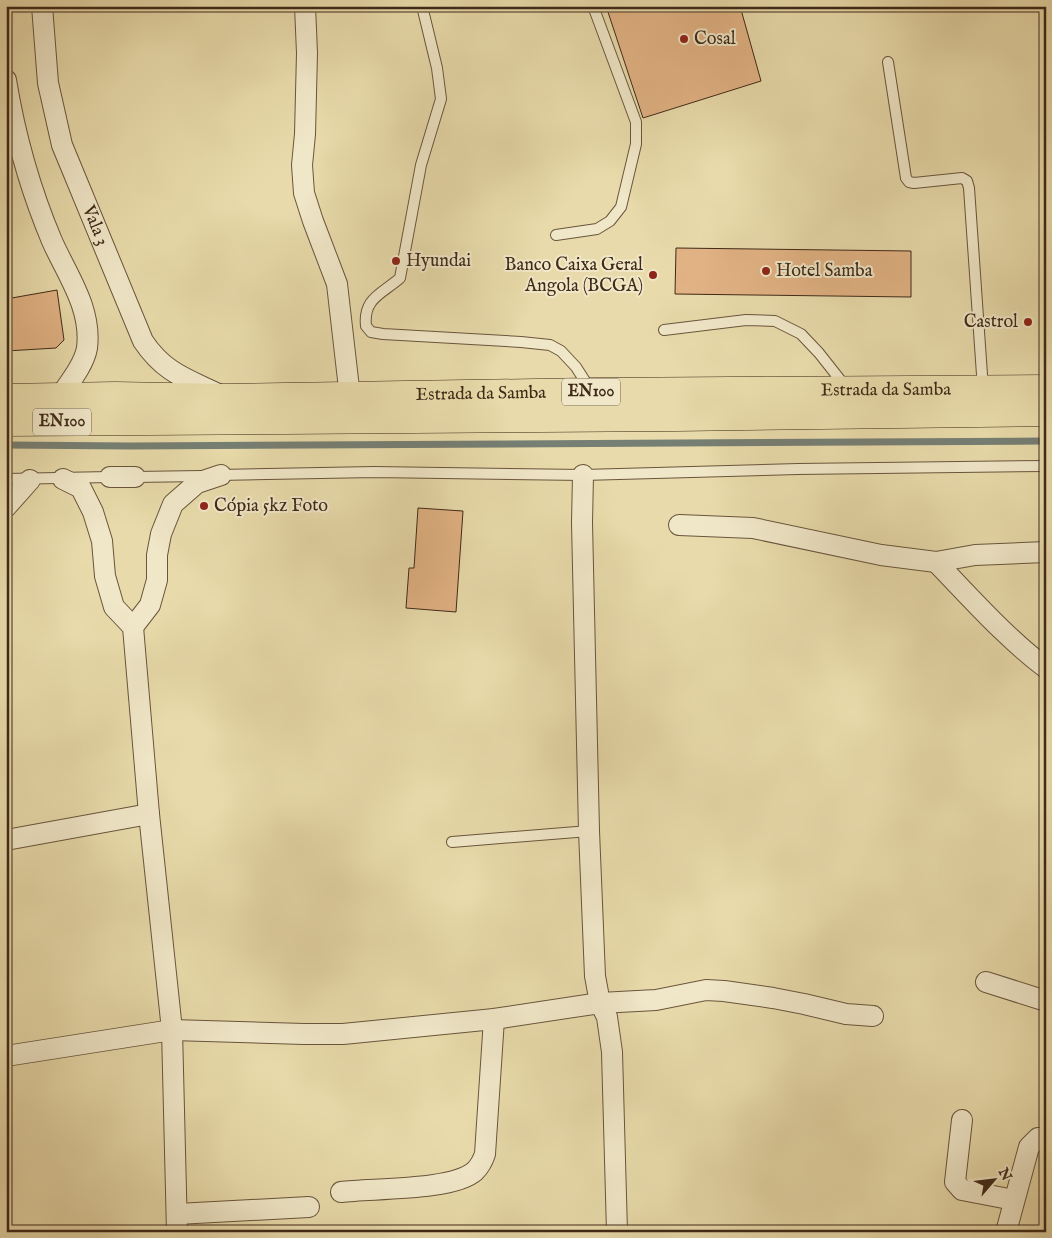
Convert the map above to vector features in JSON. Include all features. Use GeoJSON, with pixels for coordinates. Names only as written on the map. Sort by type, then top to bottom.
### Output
{"type":"FeatureCollection","features":[{"type":"Feature","properties":{"kind":"main road","name":"Estrada da Samba"},"geometry":{"type":"LineString","coordinates":[[6,398],[114,396],[226,398],[350,397],[592,392],[1046,389]]}},
{"type":"Feature","properties":{"kind":"main road","name":"Estrada da Samba"},"geometry":{"type":"LineString","coordinates":[[6,422],[1046,412]]}},
{"type":"Feature","properties":{"kind":"street","name":"Vala 3"},"geometry":{"type":"LineString","coordinates":[[42,6],[48,82],[62,145],[143,341],[154,356],[166,367],[226,398]]}},
{"type":"Feature","properties":{"kind":"street"},"geometry":{"type":"LineString","coordinates":[[305,6],[308,53],[302,165],[304,193],[337,284],[350,397]]}},
{"type":"Feature","properties":{"kind":"street"},"geometry":{"type":"LineString","coordinates":[[6,80],[12,117],[21,153],[52,241],[73,281],[84,310],[88,333],[87,350],[59,398]]}},
{"type":"Feature","properties":{"kind":"street"},"geometry":{"type":"LineString","coordinates":[[133,627],[150,604],[156,580],[156,555],[161,534],[173,504],[197,483],[221,475]]}},
{"type":"Feature","properties":{"kind":"street"},"geometry":{"type":"LineString","coordinates":[[583,475],[582,523],[589,831],[595,976],[600,1003],[607,1017],[613,1060],[617,1232]]}},
{"type":"Feature","properties":{"kind":"street"},"geometry":{"type":"LineString","coordinates":[[110,478],[135,477]]}},
{"type":"Feature","properties":{"kind":"street"},"geometry":{"type":"LineString","coordinates":[[63,479],[80,488],[93,512],[102,541],[105,576],[114,607],[133,627],[149,814],[172,1030],[177,1223],[309,1207]]}},
{"type":"Feature","properties":{"kind":"street"},"geometry":{"type":"LineString","coordinates":[[6,508],[30,480]]}},
{"type":"Feature","properties":{"kind":"street"},"geometry":{"type":"LineString","coordinates":[[679,524],[753,528],[881,555],[936,562],[975,555],[1046,552]]}},
{"type":"Feature","properties":{"kind":"street"},"geometry":{"type":"LineString","coordinates":[[936,562],[988,616],[1030,656],[1046,668]]}},
{"type":"Feature","properties":{"kind":"street"},"geometry":{"type":"LineString","coordinates":[[6,840],[149,814]]}},
{"type":"Feature","properties":{"kind":"street"},"geometry":{"type":"LineString","coordinates":[[986,982],[1046,1001]]}},
{"type":"Feature","properties":{"kind":"street"},"geometry":{"type":"LineString","coordinates":[[6,1056],[172,1030],[343,1034],[494,1019],[600,1003],[656,1000],[706,990],[724,991],[804,1004],[834,1013],[873,1016]]}},
{"type":"Feature","properties":{"kind":"street"},"geometry":{"type":"LineString","coordinates":[[341,1192],[431,1185],[463,1178],[475,1171],[482,1162],[484,1154],[494,1019]]}},
{"type":"Feature","properties":{"kind":"street"},"geometry":{"type":"LineString","coordinates":[[962,1120],[955,1182],[962,1190],[1014,1200]]}},
{"type":"Feature","properties":{"kind":"street"},"geometry":{"type":"LineString","coordinates":[[1006,1232],[1028,1147],[1038,1138],[1046,1139]]}},
{"type":"Feature","properties":{"kind":"lane"},"geometry":{"type":"LineString","coordinates":[[422,6],[437,68],[441,99],[421,165],[400,278],[374,297],[367,307],[366,326],[371,332],[383,334],[550,345],[561,351],[571,362],[592,392]]}},
{"type":"Feature","properties":{"kind":"lane"},"geometry":{"type":"LineString","coordinates":[[556,235],[597,228],[610,222],[622,206],[636,144],[636,122],[593,6]]}},
{"type":"Feature","properties":{"kind":"lane"},"geometry":{"type":"LineString","coordinates":[[888,62],[906,178],[914,183],[962,178],[967,181],[983,390]]}},
{"type":"Feature","properties":{"kind":"lane"},"geometry":{"type":"LineString","coordinates":[[664,330],[746,320],[775,321],[801,334],[819,353],[849,391]]}},
{"type":"Feature","properties":{"kind":"lane"},"geometry":{"type":"LineString","coordinates":[[135,477],[374,472],[583,475],[798,469],[1046,466]]}},
{"type":"Feature","properties":{"kind":"lane"},"geometry":{"type":"LineString","coordinates":[[6,479],[110,478]]}},
{"type":"Feature","properties":{"kind":"lane"},"geometry":{"type":"LineString","coordinates":[[452,842],[589,831]]}},
{"type":"Feature","properties":{"kind":"building"},"geometry":{"type":"Polygon","coordinates":[[[606,6],[740,6],[761,81],[643,118],[606,6]]]}},
{"type":"Feature","properties":{"kind":"building"},"geometry":{"type":"Polygon","coordinates":[[[676,248],[911,251],[911,297],[675,294],[676,248]]]}},
{"type":"Feature","properties":{"kind":"building"},"geometry":{"type":"Polygon","coordinates":[[[57,290],[64,340],[56,348],[6,351],[6,299],[57,290]]]}},
{"type":"Feature","properties":{"kind":"building"},"geometry":{"type":"Polygon","coordinates":[[[418,508],[463,511],[456,612],[406,608],[409,568],[414,568],[418,508]]]}},
{"type":"Feature","properties":{"kind":"waterway"},"geometry":{"type":"LineString","coordinates":[[6,445],[1046,441]]}},
{"type":"Feature","properties":{"kind":"place","name":"Cosal"},"geometry":{"type":"Point","coordinates":[684,39]}},
{"type":"Feature","properties":{"kind":"place","name":"Hyundai"},"geometry":{"type":"Point","coordinates":[396,261]}},
{"type":"Feature","properties":{"kind":"place","name":"Hotel Samba"},"geometry":{"type":"Point","coordinates":[766,271]}},
{"type":"Feature","properties":{"kind":"place","name":"Banco Caixa Geral Angola (BCGA)"},"geometry":{"type":"Point","coordinates":[653,275]}},
{"type":"Feature","properties":{"kind":"place","name":"Castrol"},"geometry":{"type":"Point","coordinates":[1028,322]}},
{"type":"Feature","properties":{"kind":"place","name":"Cópia 5kz Foto"},"geometry":{"type":"Point","coordinates":[204,506]}}]}
